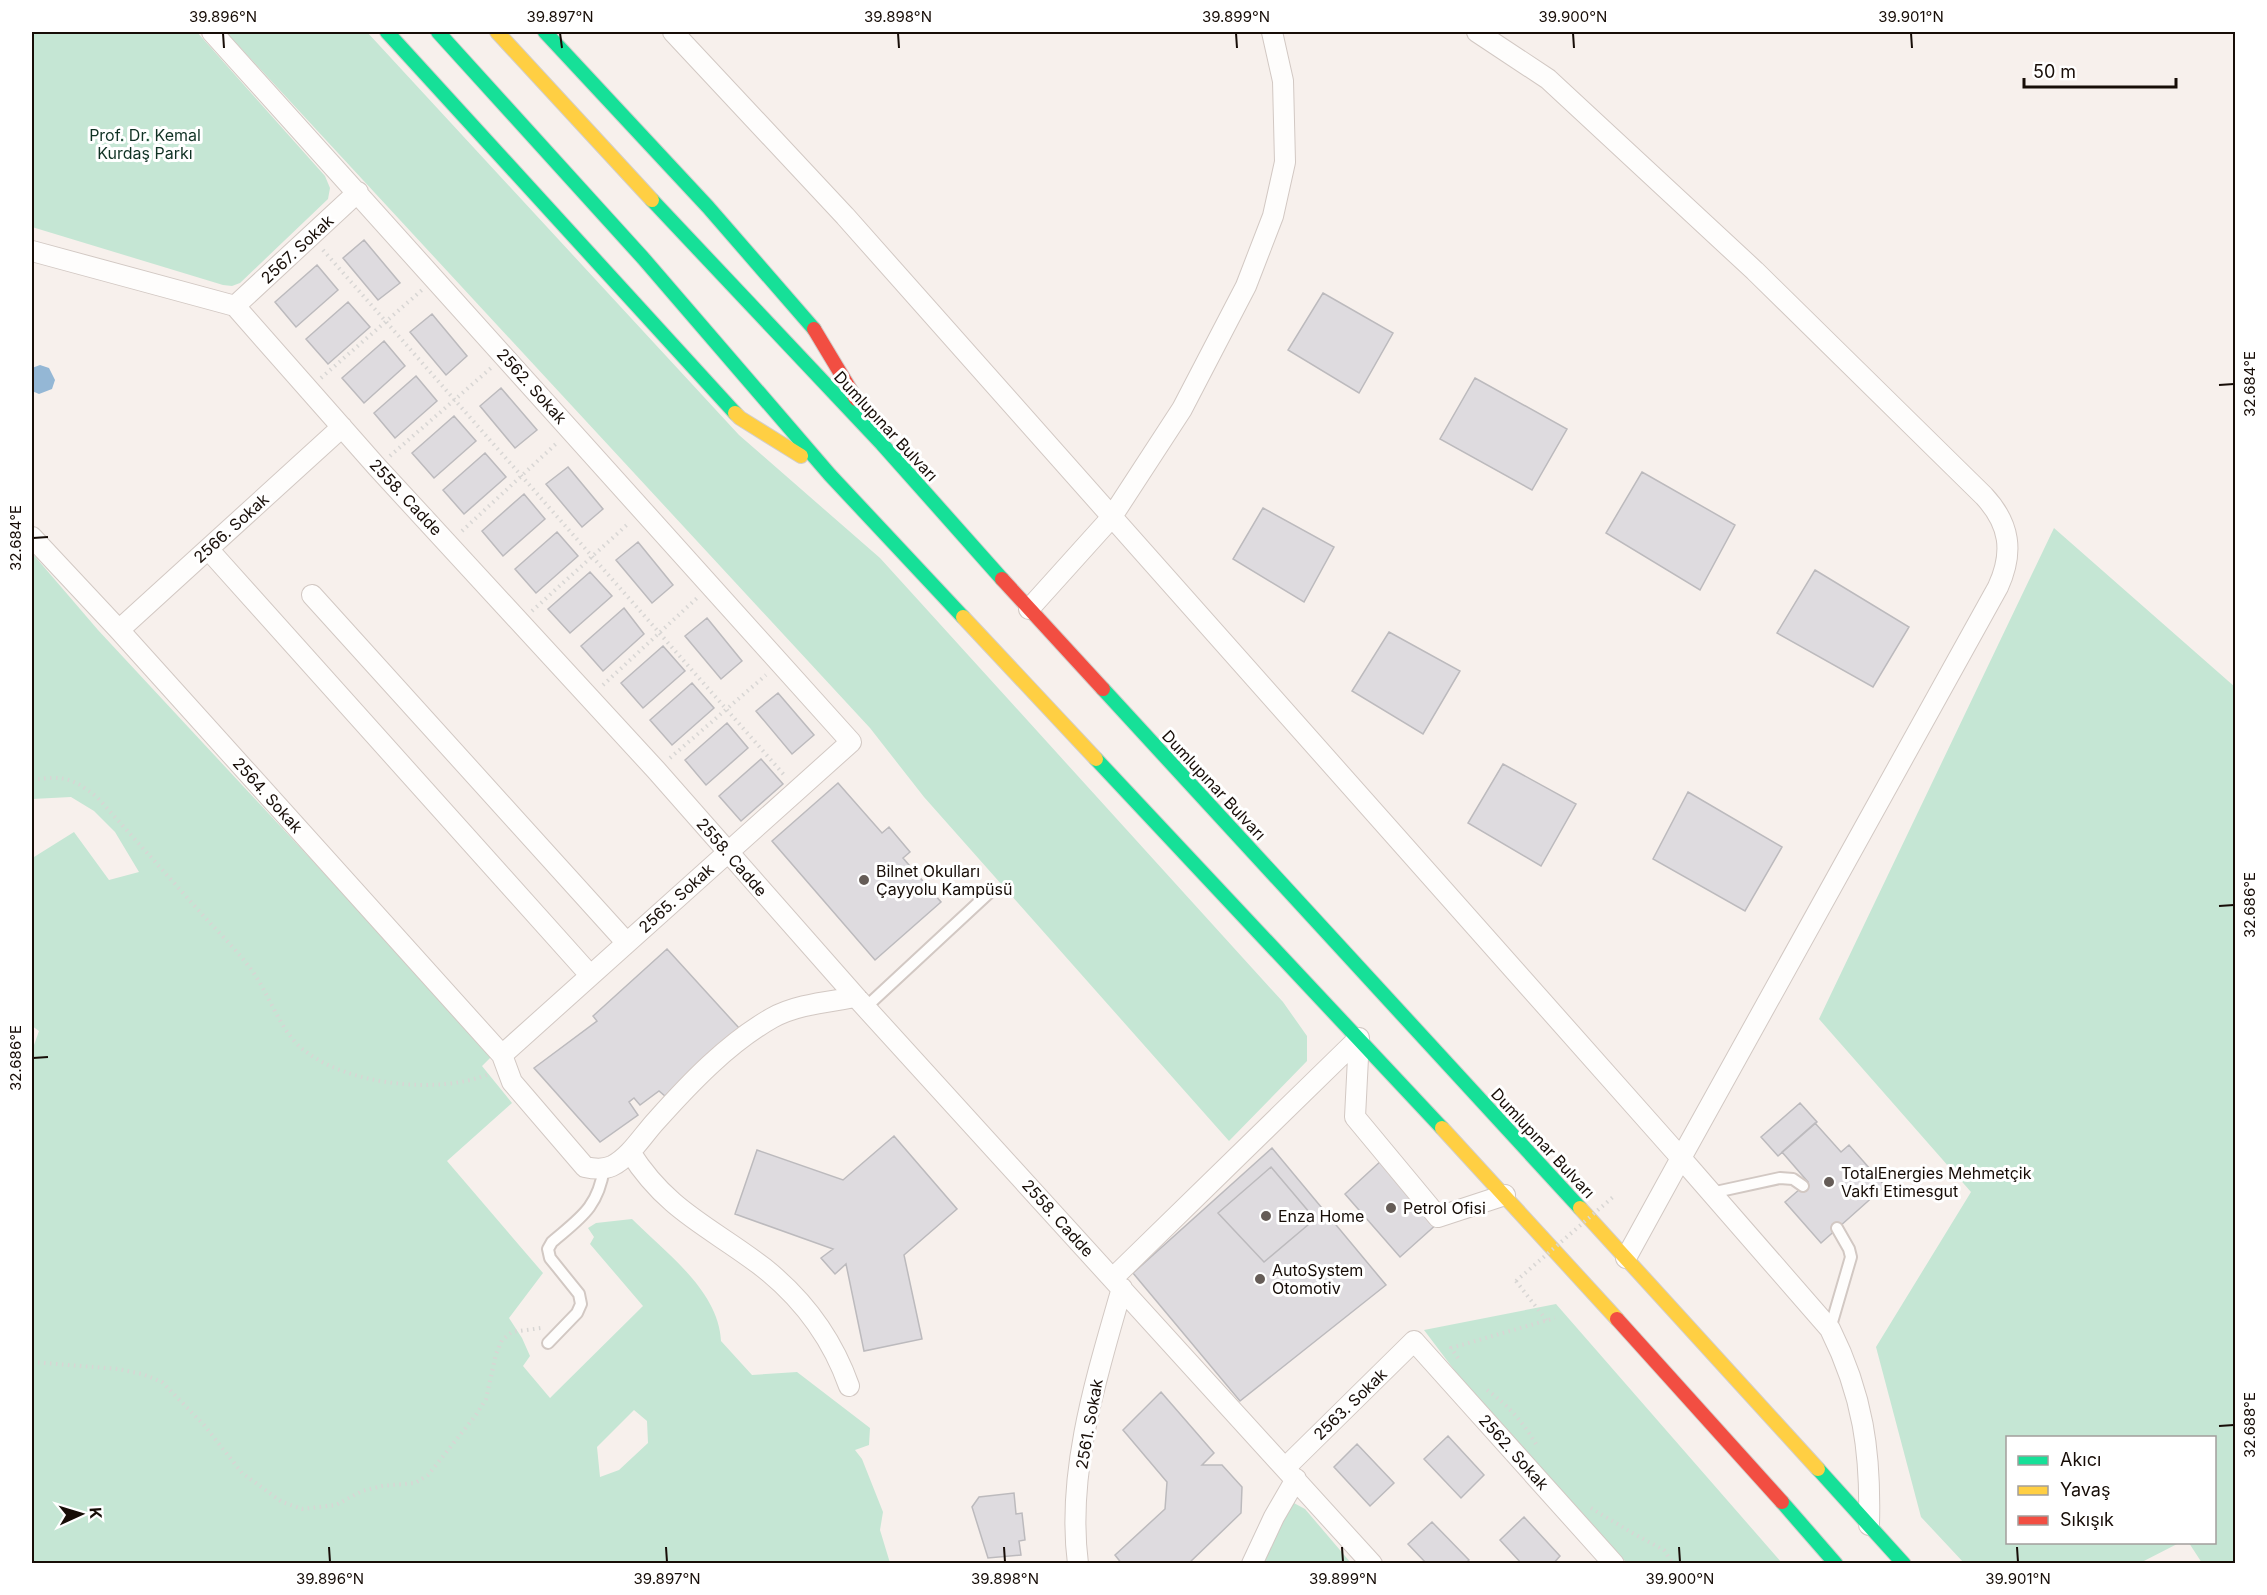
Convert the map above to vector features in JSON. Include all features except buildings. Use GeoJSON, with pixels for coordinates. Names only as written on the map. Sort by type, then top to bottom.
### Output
{"type":"FeatureCollection","features":[{"type":"Feature","properties":{"kind":"highway"},"geometry":{"type":"LineString","coordinates":[[387,32],[740,418],[830,474]]}},
{"type":"Feature","properties":{"kind":"highway"},"geometry":{"type":"LineString","coordinates":[[438,32],[643,258],[830,474],[1505,1195],[1836,1563]]}},
{"type":"Feature","properties":{"kind":"highway","name":"Dumlupınar Bulvarı"},"geometry":{"type":"LineString","coordinates":[[497,32],[683,234],[882,444],[1029,609],[1904,1563]]}},
{"type":"Feature","properties":{"kind":"highway"},"geometry":{"type":"LineString","coordinates":[[545,32],[708,207],[818,334],[882,444]]}},
{"type":"Feature","properties":{"kind":"street","name":"2562. Sokak"},"geometry":{"type":"LineString","coordinates":[[212,32],[572,429],[851,742]]}},
{"type":"Feature","properties":{"kind":"street"},"geometry":{"type":"LineString","coordinates":[[673,32],[845,216],[1830,1329],[1845,1358],[1864,1424],[1870,1491],[1869,1525]]}},
{"type":"Feature","properties":{"kind":"street"},"geometry":{"type":"LineString","coordinates":[[1029,609],[1111,518],[1182,409],[1246,286],[1274,216],[1285,162],[1283,81],[1272,32]]}},
{"type":"Feature","properties":{"kind":"street"},"geometry":{"type":"LineString","coordinates":[[1477,32],[1548,79],[1755,271],[1984,496],[1999,514],[2005,526],[2007,561],[1998,587],[1626,1258]]}},
{"type":"Feature","properties":{"kind":"street","name":"2567. Sokak"},"geometry":{"type":"LineString","coordinates":[[235,306],[358,192]]}},
{"type":"Feature","properties":{"kind":"street"},"geometry":{"type":"LineString","coordinates":[[32,250],[235,306]]}},
{"type":"Feature","properties":{"kind":"street","name":"2558. Cadde"},"geometry":{"type":"LineString","coordinates":[[235,306],[377,467],[521,621],[861,1002],[1372,1563]]}},
{"type":"Feature","properties":{"kind":"street","name":"2566. Sokak"},"geometry":{"type":"LineString","coordinates":[[119,630],[342,427]]}},
{"type":"Feature","properties":{"kind":"street","name":"2564. Sokak"},"geometry":{"type":"LineString","coordinates":[[32,537],[119,630],[504,1061],[512,1082],[585,1167],[597,1170],[604,1168]]}},
{"type":"Feature","properties":{"kind":"street"},"geometry":{"type":"LineString","coordinates":[[208,549],[590,975]]}},
{"type":"Feature","properties":{"kind":"street"},"geometry":{"type":"LineString","coordinates":[[312,595],[626,942]]}},
{"type":"Feature","properties":{"kind":"street","name":"2565. Sokak"},"geometry":{"type":"LineString","coordinates":[[504,1061],[590,975],[851,742]]}},
{"type":"Feature","properties":{"kind":"street"},"geometry":{"type":"LineString","coordinates":[[604,1168],[612,1166],[630,1152],[662,1114],[704,1072],[757,1028],[785,1012],[861,1002]]}},
{"type":"Feature","properties":{"kind":"street"},"geometry":{"type":"LineString","coordinates":[[1359,1038],[1355,1117],[1438,1217],[1505,1195]]}},
{"type":"Feature","properties":{"kind":"street"},"geometry":{"type":"LineString","coordinates":[[1118,1283],[1359,1038]]}},
{"type":"Feature","properties":{"kind":"street"},"geometry":{"type":"LineString","coordinates":[[630,1152],[647,1178],[678,1209],[764,1269],[799,1300],[824,1331],[849,1386]]}},
{"type":"Feature","properties":{"kind":"street","name":"2561. Sokak"},"geometry":{"type":"LineString","coordinates":[[1078,1563],[1076,1514],[1084,1436],[1118,1283]]}},
{"type":"Feature","properties":{"kind":"street","name":"2562. Sokak"},"geometry":{"type":"LineString","coordinates":[[1414,1341],[1614,1563]]}},
{"type":"Feature","properties":{"kind":"street","name":"2563. Sokak"},"geometry":{"type":"LineString","coordinates":[[1291,1473],[1414,1341]]}},
{"type":"Feature","properties":{"kind":"street"},"geometry":{"type":"LineString","coordinates":[[1252,1563],[1274,1517],[1291,1473]]}},
{"type":"Feature","properties":{"kind":"lane"},"geometry":{"type":"LineString","coordinates":[[861,1002],[991,891]]}},
{"type":"Feature","properties":{"kind":"lane"},"geometry":{"type":"LineString","coordinates":[[548,1343],[577,1313],[581,1304],[579,1294],[550,1258],[548,1250],[552,1242],[592,1206],[601,1187],[604,1168]]}},
{"type":"Feature","properties":{"kind":"lane"},"geometry":{"type":"LineString","coordinates":[[1711,1192],[1780,1178],[1793,1179],[1803,1186]]}},
{"type":"Feature","properties":{"kind":"lane"},"geometry":{"type":"LineString","coordinates":[[1830,1329],[1851,1257],[1850,1249],[1837,1228]]}},
{"type":"Feature","properties":{"kind":"path"},"geometry":{"type":"LineString","coordinates":[[311,236],[797,790]]}},
{"type":"Feature","properties":{"kind":"path"},"geometry":{"type":"LineString","coordinates":[[308,389],[435,278]]}},
{"type":"Feature","properties":{"kind":"path"},"geometry":{"type":"LineString","coordinates":[[377,467],[505,356]]}},
{"type":"Feature","properties":{"kind":"path"},"geometry":{"type":"LineString","coordinates":[[448,543],[572,429]]}},
{"type":"Feature","properties":{"kind":"path"},"geometry":{"type":"LineString","coordinates":[[521,621],[643,509]]}},
{"type":"Feature","properties":{"kind":"path"},"geometry":{"type":"LineString","coordinates":[[590,698],[711,585]]}},
{"type":"Feature","properties":{"kind":"path"},"geometry":{"type":"LineString","coordinates":[[656,770],[780,662]]}},
{"type":"Feature","properties":{"kind":"path"},"geometry":{"type":"LineString","coordinates":[[32,780],[57,778],[76,782],[97,797],[250,968],[285,1028],[303,1050],[324,1063],[356,1076],[381,1081],[419,1084],[455,1083],[481,1078],[504,1061]]}},
{"type":"Feature","properties":{"kind":"path"},"geometry":{"type":"LineString","coordinates":[[1547,1321],[1516,1281],[1613,1197]]}},
{"type":"Feature","properties":{"kind":"path"},"geometry":{"type":"LineString","coordinates":[[1462,1363],[1451,1348],[1554,1318]]}},
{"type":"Feature","properties":{"kind":"path"},"geometry":{"type":"LineString","coordinates":[[32,1362],[118,1369],[142,1374],[162,1382],[204,1425],[242,1473],[282,1502],[302,1509],[322,1508],[362,1491],[382,1486],[415,1483],[428,1475],[486,1399],[496,1354],[502,1340],[512,1332],[566,1325]]}},
{"type":"Feature","properties":{"kind":"path"},"geometry":{"type":"LineString","coordinates":[[1485,1389],[1509,1406],[1525,1426],[1538,1448]]}},
{"type":"Feature","properties":{"kind":"path"},"geometry":{"type":"LineString","coordinates":[[1585,1502],[1634,1534],[1664,1550],[1674,1563]]}},
{"type":"Feature","properties":{"kind":"green space","name":"Prof. Dr. Kemal Kurdaş Parkı"},"geometry":{"type":"Polygon","coordinates":[[[32,32],[197,32],[325,176],[330,188],[328,199],[240,283],[232,286],[32,227],[32,32]]]}},
{"type":"Feature","properties":{"kind":"green space"},"geometry":{"type":"Polygon","coordinates":[[[226,32],[367,32],[739,435],[880,558],[1283,1002],[1307,1036],[1307,1061],[1229,1141],[924,797],[870,728],[226,32]]]}},
{"type":"Feature","properties":{"kind":"green space"},"geometry":{"type":"Polygon","coordinates":[[[2054,528],[2235,687],[2235,1563],[2202,1563],[2190,1544],[2216,1544],[2216,1436],[2006,1436],[2006,1544],[2177,1544],[2140,1563],[1964,1563],[1921,1517],[1876,1347],[1971,1192],[1819,1019],[2054,528]]]}},
{"type":"Feature","properties":{"kind":"green space"},"geometry":{"type":"Polygon","coordinates":[[[32,553],[98,630],[493,1055],[482,1066],[512,1103],[447,1161],[543,1273],[509,1318],[530,1356],[523,1366],[550,1398],[643,1306],[590,1244],[594,1237],[588,1228],[596,1223],[632,1219],[674,1259],[701,1289],[718,1323],[721,1341],[752,1375],[797,1372],[870,1428],[869,1445],[855,1450],[862,1459],[883,1512],[880,1530],[890,1563],[32,1563],[32,1045],[39,1031],[32,1026],[32,862],[34,857],[74,832],[109,880],[139,872],[115,832],[94,811],[71,797],[32,799],[32,553]],[[634,1410],[597,1447],[600,1477],[619,1470],[648,1443],[647,1421],[634,1410]]]}},
{"type":"Feature","properties":{"kind":"green space"},"geometry":{"type":"Polygon","coordinates":[[[1556,1304],[1782,1563],[1627,1563],[1483,1408],[1424,1330],[1556,1304]]]}},
{"type":"Feature","properties":{"kind":"green space"},"geometry":{"type":"Polygon","coordinates":[[[1292,1502],[1305,1509],[1351,1563],[1256,1564],[1292,1502]]]}},
{"type":"Feature","properties":{"kind":"water"},"geometry":{"type":"Polygon","coordinates":[[[40,365],[49,368],[55,380],[52,389],[39,394],[32,391],[32,368],[40,365]]]}},
{"type":"Feature","properties":{"kind":"traffic: fast"},"geometry":{"type":"LineString","coordinates":[[387,32],[735,413]]}},
{"type":"Feature","properties":{"kind":"traffic: fast"},"geometry":{"type":"LineString","coordinates":[[438,32],[643,258],[830,475],[963,617]]}},
{"type":"Feature","properties":{"kind":"traffic: fast"},"geometry":{"type":"LineString","coordinates":[[545,32],[708,207],[814,329]]}},
{"type":"Feature","properties":{"kind":"traffic: fast"},"geometry":{"type":"LineString","coordinates":[[652,200],[882,444],[1002,579]]}},
{"type":"Feature","properties":{"kind":"traffic: fast"},"geometry":{"type":"LineString","coordinates":[[1103,689],[1580,1208]]}},
{"type":"Feature","properties":{"kind":"traffic: fast"},"geometry":{"type":"LineString","coordinates":[[1096,759],[1442,1128]]}},
{"type":"Feature","properties":{"kind":"traffic: fast"},"geometry":{"type":"LineString","coordinates":[[1818,1469],[1904,1564]]}},
{"type":"Feature","properties":{"kind":"traffic: fast"},"geometry":{"type":"LineString","coordinates":[[1782,1502],[1836,1564]]}},
{"type":"Feature","properties":{"kind":"traffic: slow"},"geometry":{"type":"LineString","coordinates":[[497,32],[652,200]]}},
{"type":"Feature","properties":{"kind":"traffic: slow"},"geometry":{"type":"LineString","coordinates":[[735,413],[801,456]]}},
{"type":"Feature","properties":{"kind":"traffic: slow"},"geometry":{"type":"LineString","coordinates":[[963,617],[1096,759]]}},
{"type":"Feature","properties":{"kind":"traffic: slow"},"geometry":{"type":"LineString","coordinates":[[1442,1128],[1617,1319]]}},
{"type":"Feature","properties":{"kind":"traffic: slow"},"geometry":{"type":"LineString","coordinates":[[1580,1208],[1818,1469]]}},
{"type":"Feature","properties":{"kind":"traffic: jam"},"geometry":{"type":"LineString","coordinates":[[814,329],[856,399]]}},
{"type":"Feature","properties":{"kind":"traffic: jam"},"geometry":{"type":"LineString","coordinates":[[1002,579],[1103,689]]}},
{"type":"Feature","properties":{"kind":"traffic: jam"},"geometry":{"type":"LineString","coordinates":[[1617,1319],[1782,1502]]}},
{"type":"Feature","properties":{"kind":"place","name":"Bilnet Okulları Çayyolu Kampüsü"},"geometry":{"type":"Point","coordinates":[864,880]}},
{"type":"Feature","properties":{"kind":"place","name":"TotalEnergies Mehmetçik Vakfı Etimesgut"},"geometry":{"type":"Point","coordinates":[1829,1182]}},
{"type":"Feature","properties":{"kind":"place","name":"Petrol Ofisi"},"geometry":{"type":"Point","coordinates":[1391,1208]}},
{"type":"Feature","properties":{"kind":"place","name":"Enza Home"},"geometry":{"type":"Point","coordinates":[1266,1216]}},
{"type":"Feature","properties":{"kind":"place","name":"AutoSystem Otomotiv"},"geometry":{"type":"Point","coordinates":[1260,1279]}}]}
